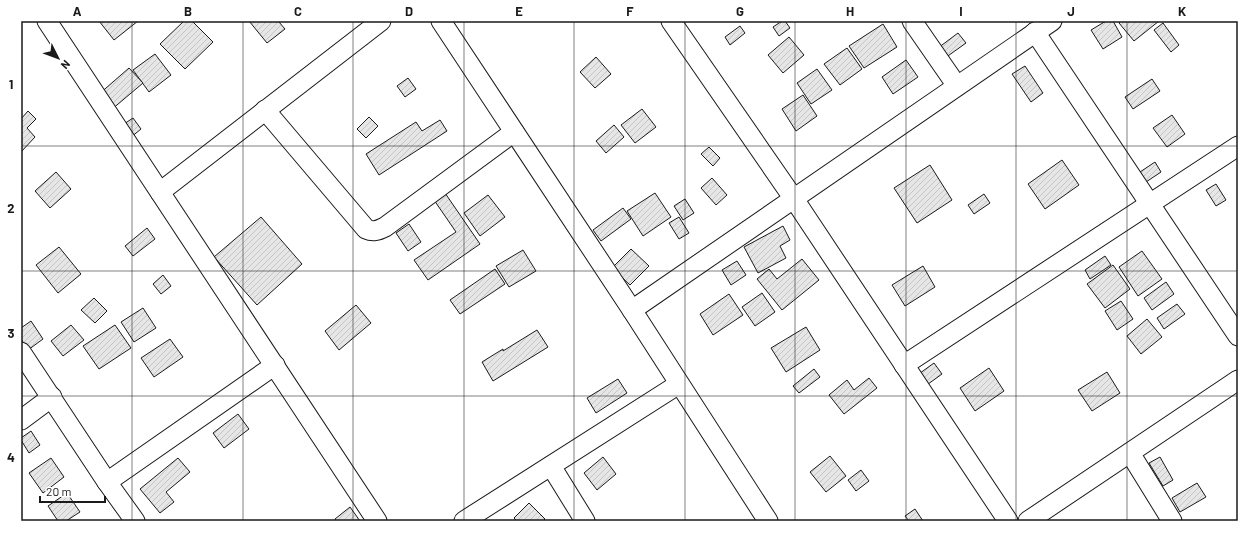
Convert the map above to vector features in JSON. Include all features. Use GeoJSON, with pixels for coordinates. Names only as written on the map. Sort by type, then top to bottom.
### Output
{"type":"FeatureCollection","features":[{"type":"Feature","properties":{"kind":"street"},"geometry":{"type":"LineString","coordinates":[[47,21],[377,521]]}},
{"type":"Feature","properties":{"kind":"street"},"geometry":{"type":"LineString","coordinates":[[441,21],[632,310],[768,521]]}},
{"type":"Feature","properties":{"kind":"street"},"geometry":{"type":"LineString","coordinates":[[671,21],[794,199],[1008,521]]}},
{"type":"Feature","properties":{"kind":"street"},"geometry":{"type":"LineString","coordinates":[[912,21],[957,86]]}},
{"type":"Feature","properties":{"kind":"street"},"geometry":{"type":"LineString","coordinates":[[632,310],[1052,21]]}},
{"type":"Feature","properties":{"kind":"street"},"geometry":{"type":"LineString","coordinates":[[160,192],[374,23]]}},
{"type":"Feature","properties":{"kind":"street"},"geometry":{"type":"LineString","coordinates":[[1035,32],[1238,336]]}},
{"type":"Feature","properties":{"kind":"street"},"geometry":{"type":"LineString","coordinates":[[265,110],[366,229],[372,231],[378,231],[385,227],[514,132]]}},
{"type":"Feature","properties":{"kind":"street"},"geometry":{"type":"LineString","coordinates":[[904,365],[1238,146]]}},
{"type":"Feature","properties":{"kind":"street"},"geometry":{"type":"LineString","coordinates":[[21,352],[107,482],[135,521]]}},
{"type":"Feature","properties":{"kind":"street"},"geometry":{"type":"LineString","coordinates":[[107,482],[275,366]]}},
{"type":"Feature","properties":{"kind":"street"},"geometry":{"type":"LineString","coordinates":[[1028,521],[1238,380]]}},
{"type":"Feature","properties":{"kind":"street"},"geometry":{"type":"LineString","coordinates":[[464,521],[679,384]]}},
{"type":"Feature","properties":{"kind":"street"},"geometry":{"type":"LineString","coordinates":[[21,420],[52,397]]}},
{"type":"Feature","properties":{"kind":"street"},"geometry":{"type":"LineString","coordinates":[[1130,453],[1172,521]]}},
{"type":"Feature","properties":{"kind":"street"},"geometry":{"type":"LineString","coordinates":[[551,466],[585,521]]}},
{"type":"Feature","properties":{"kind":"building"},"geometry":{"type":"Polygon","coordinates":[[[99,21],[138,21],[114,40],[99,21]]]}},
{"type":"Feature","properties":{"kind":"building"},"geometry":{"type":"Polygon","coordinates":[[[184,21],[192,21],[213,42],[185,69],[160,44],[184,21]]]}},
{"type":"Feature","properties":{"kind":"building"},"geometry":{"type":"Polygon","coordinates":[[[249,21],[280,21],[279,22],[285,29],[267,43],[249,21]]]}},
{"type":"Feature","properties":{"kind":"building"},"geometry":{"type":"Polygon","coordinates":[[[782,21],[785,21],[790,28],[779,36],[773,27],[782,21]]]}},
{"type":"Feature","properties":{"kind":"building"},"geometry":{"type":"Polygon","coordinates":[[[1106,21],[1113,21],[1122,37],[1103,49],[1091,30],[1106,21]]]}},
{"type":"Feature","properties":{"kind":"building"},"geometry":{"type":"Polygon","coordinates":[[[1121,21],[1159,21],[1134,41],[1119,23],[1121,21]]]}},
{"type":"Feature","properties":{"kind":"building"},"geometry":{"type":"Polygon","coordinates":[[[1163,23],[1179,45],[1171,52],[1154,30],[1163,23]]]}},
{"type":"Feature","properties":{"kind":"building"},"geometry":{"type":"Polygon","coordinates":[[[883,24],[897,47],[864,68],[849,46],[883,24]]]}},
{"type":"Feature","properties":{"kind":"building"},"geometry":{"type":"Polygon","coordinates":[[[740,26],[745,33],[730,45],[725,37],[740,26]]]}},
{"type":"Feature","properties":{"kind":"building"},"geometry":{"type":"Polygon","coordinates":[[[958,33],[966,43],[945,58],[938,48],[958,33]]]}},
{"type":"Feature","properties":{"kind":"building"},"geometry":{"type":"Polygon","coordinates":[[[789,37],[804,55],[783,73],[768,55],[789,37]]]}},
{"type":"Feature","properties":{"kind":"building"},"geometry":{"type":"Polygon","coordinates":[[[847,48],[862,69],[840,85],[824,64],[847,48]]]}},
{"type":"Feature","properties":{"kind":"building"},"geometry":{"type":"Polygon","coordinates":[[[155,54],[171,75],[149,92],[133,70],[155,54]]]}},
{"type":"Feature","properties":{"kind":"building"},"geometry":{"type":"Polygon","coordinates":[[[596,57],[611,74],[595,88],[580,72],[596,57]]]}},
{"type":"Feature","properties":{"kind":"building"},"geometry":{"type":"Polygon","coordinates":[[[906,60],[918,77],[893,94],[882,77],[906,60]]]}},
{"type":"Feature","properties":{"kind":"building"},"geometry":{"type":"Polygon","coordinates":[[[1025,66],[1043,93],[1031,102],[1012,74],[1025,66]]]}},
{"type":"Feature","properties":{"kind":"building"},"geometry":{"type":"Polygon","coordinates":[[[129,68],[143,83],[111,110],[98,95],[129,68]]]}},
{"type":"Feature","properties":{"kind":"building"},"geometry":{"type":"Polygon","coordinates":[[[817,69],[832,90],[811,104],[797,83],[817,69]]]}},
{"type":"Feature","properties":{"kind":"building"},"geometry":{"type":"Polygon","coordinates":[[[408,78],[416,89],[405,97],[397,86],[408,78]]]}},
{"type":"Feature","properties":{"kind":"building"},"geometry":{"type":"Polygon","coordinates":[[[1152,79],[1160,91],[1133,109],[1125,97],[1152,79]]]}},
{"type":"Feature","properties":{"kind":"building"},"geometry":{"type":"Polygon","coordinates":[[[803,95],[817,116],[796,131],[782,109],[803,95]]]}},
{"type":"Feature","properties":{"kind":"building"},"geometry":{"type":"Polygon","coordinates":[[[642,109],[656,127],[635,143],[621,125],[642,109]]]}},
{"type":"Feature","properties":{"kind":"building"},"geometry":{"type":"Polygon","coordinates":[[[28,111],[36,119],[27,128],[35,137],[21,152],[21,119],[28,111]]]}},
{"type":"Feature","properties":{"kind":"building"},"geometry":{"type":"Polygon","coordinates":[[[1172,115],[1185,134],[1167,147],[1153,128],[1172,115]]]}},
{"type":"Feature","properties":{"kind":"building"},"geometry":{"type":"Polygon","coordinates":[[[369,117],[378,126],[366,138],[357,129],[369,117]]]}},
{"type":"Feature","properties":{"kind":"building"},"geometry":{"type":"Polygon","coordinates":[[[133,118],[141,129],[130,138],[121,126],[133,118]]]}},
{"type":"Feature","properties":{"kind":"building"},"geometry":{"type":"Polygon","coordinates":[[[440,120],[447,131],[379,175],[366,154],[416,122],[422,131],[440,120]]]}},
{"type":"Feature","properties":{"kind":"building"},"geometry":{"type":"Polygon","coordinates":[[[614,125],[624,137],[606,153],[596,141],[614,125]]]}},
{"type":"Feature","properties":{"kind":"building"},"geometry":{"type":"Polygon","coordinates":[[[709,147],[720,158],[713,166],[701,154],[709,147]]]}},
{"type":"Feature","properties":{"kind":"building"},"geometry":{"type":"Polygon","coordinates":[[[1062,160],[1079,185],[1045,209],[1028,184],[1062,160]]]}},
{"type":"Feature","properties":{"kind":"building"},"geometry":{"type":"Polygon","coordinates":[[[1155,162],[1161,172],[1143,184],[1137,174],[1155,162]]]}},
{"type":"Feature","properties":{"kind":"building"},"geometry":{"type":"Polygon","coordinates":[[[930,165],[952,200],[917,223],[894,188],[930,165]]]}},
{"type":"Feature","properties":{"kind":"building"},"geometry":{"type":"Polygon","coordinates":[[[56,172],[71,189],[50,208],[35,191],[56,172]]]}},
{"type":"Feature","properties":{"kind":"building"},"geometry":{"type":"Polygon","coordinates":[[[712,178],[727,195],[716,205],[701,188],[712,178]]]}},
{"type":"Feature","properties":{"kind":"building"},"geometry":{"type":"Polygon","coordinates":[[[1216,184],[1226,200],[1216,206],[1206,190],[1216,184]]]}},
{"type":"Feature","properties":{"kind":"building"},"geometry":{"type":"Polygon","coordinates":[[[445,193],[480,244],[428,280],[414,260],[456,232],[434,200],[445,193]]]}},
{"type":"Feature","properties":{"kind":"building"},"geometry":{"type":"Polygon","coordinates":[[[655,193],[671,217],[643,236],[627,211],[655,193]]]}},
{"type":"Feature","properties":{"kind":"building"},"geometry":{"type":"Polygon","coordinates":[[[984,194],[990,203],[974,214],[968,205],[984,194]]]}},
{"type":"Feature","properties":{"kind":"building"},"geometry":{"type":"Polygon","coordinates":[[[488,195],[505,217],[480,236],[464,213],[488,195]]]}},
{"type":"Feature","properties":{"kind":"building"},"geometry":{"type":"Polygon","coordinates":[[[685,199],[694,213],[683,220],[674,206],[685,199]]]}},
{"type":"Feature","properties":{"kind":"building"},"geometry":{"type":"Polygon","coordinates":[[[623,208],[631,219],[601,241],[593,230],[623,208]]]}},
{"type":"Feature","properties":{"kind":"building"},"geometry":{"type":"Polygon","coordinates":[[[261,217],[302,264],[257,305],[214,257],[261,217]]]}},
{"type":"Feature","properties":{"kind":"building"},"geometry":{"type":"Polygon","coordinates":[[[679,217],[689,233],[679,239],[669,223],[679,217]]]}},
{"type":"Feature","properties":{"kind":"building"},"geometry":{"type":"Polygon","coordinates":[[[409,224],[421,242],[408,251],[396,233],[409,224]]]}},
{"type":"Feature","properties":{"kind":"building"},"geometry":{"type":"Polygon","coordinates":[[[783,226],[790,240],[780,246],[786,258],[758,273],[744,247],[783,226]]]}},
{"type":"Feature","properties":{"kind":"building"},"geometry":{"type":"Polygon","coordinates":[[[147,228],[155,239],[133,256],[125,246],[147,228]]]}},
{"type":"Feature","properties":{"kind":"building"},"geometry":{"type":"Polygon","coordinates":[[[59,247],[81,274],[58,293],[36,265],[59,247]]]}},
{"type":"Feature","properties":{"kind":"building"},"geometry":{"type":"Polygon","coordinates":[[[631,249],[649,266],[630,285],[612,268],[631,249]]]}},
{"type":"Feature","properties":{"kind":"building"},"geometry":{"type":"Polygon","coordinates":[[[523,250],[536,271],[509,287],[496,266],[523,250]]]}},
{"type":"Feature","properties":{"kind":"building"},"geometry":{"type":"Polygon","coordinates":[[[1142,251],[1162,279],[1138,296],[1119,267],[1142,251]]]}},
{"type":"Feature","properties":{"kind":"building"},"geometry":{"type":"Polygon","coordinates":[[[1105,256],[1111,265],[1090,279],[1085,270],[1105,256]]]}},
{"type":"Feature","properties":{"kind":"building"},"geometry":{"type":"Polygon","coordinates":[[[802,259],[819,280],[782,310],[757,279],[769,269],[777,279],[802,259]]]}},
{"type":"Feature","properties":{"kind":"building"},"geometry":{"type":"Polygon","coordinates":[[[737,261],[746,275],[731,285],[722,270],[737,261]]]}},
{"type":"Feature","properties":{"kind":"building"},"geometry":{"type":"Polygon","coordinates":[[[1113,265],[1130,289],[1105,308],[1087,284],[1113,265]]]}},
{"type":"Feature","properties":{"kind":"building"},"geometry":{"type":"Polygon","coordinates":[[[923,266],[935,287],[905,306],[892,285],[923,266]]]}},
{"type":"Feature","properties":{"kind":"building"},"geometry":{"type":"Polygon","coordinates":[[[495,269],[505,284],[460,314],[450,300],[495,269]]]}},
{"type":"Feature","properties":{"kind":"building"},"geometry":{"type":"Polygon","coordinates":[[[163,275],[171,286],[161,294],[153,284],[163,275]]]}},
{"type":"Feature","properties":{"kind":"building"},"geometry":{"type":"Polygon","coordinates":[[[1166,282],[1174,294],[1152,310],[1144,298],[1166,282]]]}},
{"type":"Feature","properties":{"kind":"building"},"geometry":{"type":"Polygon","coordinates":[[[762,293],[775,312],[755,326],[742,307],[762,293]]]}},
{"type":"Feature","properties":{"kind":"building"},"geometry":{"type":"Polygon","coordinates":[[[729,294],[743,315],[713,335],[700,314],[729,294]]]}},
{"type":"Feature","properties":{"kind":"building"},"geometry":{"type":"Polygon","coordinates":[[[94,298],[107,311],[95,323],[81,310],[94,298]]]}},
{"type":"Feature","properties":{"kind":"building"},"geometry":{"type":"Polygon","coordinates":[[[1121,301],[1133,319],[1117,330],[1105,311],[1121,301]]]}},
{"type":"Feature","properties":{"kind":"building"},"geometry":{"type":"Polygon","coordinates":[[[1177,304],[1185,314],[1164,329],[1157,318],[1177,304]]]}},
{"type":"Feature","properties":{"kind":"building"},"geometry":{"type":"Polygon","coordinates":[[[356,305],[371,323],[339,350],[325,331],[356,305]]]}},
{"type":"Feature","properties":{"kind":"building"},"geometry":{"type":"Polygon","coordinates":[[[143,308],[156,328],[134,342],[121,322],[143,308]]]}},
{"type":"Feature","properties":{"kind":"building"},"geometry":{"type":"Polygon","coordinates":[[[1147,319],[1162,337],[1141,354],[1127,336],[1147,319]]]}},
{"type":"Feature","properties":{"kind":"building"},"geometry":{"type":"Polygon","coordinates":[[[31,321],[43,339],[28,350],[21,339],[21,328],[31,321]]]}},
{"type":"Feature","properties":{"kind":"building"},"geometry":{"type":"Polygon","coordinates":[[[71,325],[84,340],[63,356],[51,341],[71,325]]]}},
{"type":"Feature","properties":{"kind":"building"},"geometry":{"type":"Polygon","coordinates":[[[115,325],[131,348],[99,369],[83,346],[115,325]]]}},
{"type":"Feature","properties":{"kind":"building"},"geometry":{"type":"Polygon","coordinates":[[[806,327],[820,350],[786,372],[771,348],[806,327]]]}},
{"type":"Feature","properties":{"kind":"building"},"geometry":{"type":"Polygon","coordinates":[[[537,330],[548,347],[493,381],[482,362],[537,330]]]}},
{"type":"Feature","properties":{"kind":"building"},"geometry":{"type":"Polygon","coordinates":[[[170,339],[183,357],[154,377],[141,358],[170,339]]]}},
{"type":"Feature","properties":{"kind":"building"},"geometry":{"type":"Polygon","coordinates":[[[934,363],[942,374],[924,387],[916,376],[934,363]]]}},
{"type":"Feature","properties":{"kind":"building"},"geometry":{"type":"Polygon","coordinates":[[[989,368],[1004,391],[975,411],[960,388],[989,368]]]}},
{"type":"Feature","properties":{"kind":"building"},"geometry":{"type":"Polygon","coordinates":[[[814,369],[820,377],[799,393],[793,386],[814,369]]]}},
{"type":"Feature","properties":{"kind":"building"},"geometry":{"type":"Polygon","coordinates":[[[1107,372],[1120,393],[1092,411],[1078,390],[1107,372]]]}},
{"type":"Feature","properties":{"kind":"building"},"geometry":{"type":"Polygon","coordinates":[[[869,378],[877,388],[844,414],[829,395],[847,380],[854,390],[869,378]]]}},
{"type":"Feature","properties":{"kind":"building"},"geometry":{"type":"Polygon","coordinates":[[[618,379],[627,393],[596,413],[587,398],[618,379]]]}},
{"type":"Feature","properties":{"kind":"building"},"geometry":{"type":"Polygon","coordinates":[[[238,414],[249,429],[224,448],[213,433],[238,414]]]}},
{"type":"Feature","properties":{"kind":"building"},"geometry":{"type":"Polygon","coordinates":[[[31,431],[40,445],[29,453],[21,438],[31,431]]]}},
{"type":"Feature","properties":{"kind":"building"},"geometry":{"type":"Polygon","coordinates":[[[830,456],[846,476],[826,492],[810,472],[830,456]]]}},
{"type":"Feature","properties":{"kind":"building"},"geometry":{"type":"Polygon","coordinates":[[[603,457],[616,474],[597,490],[584,473],[603,457]]]}},
{"type":"Feature","properties":{"kind":"building"},"geometry":{"type":"Polygon","coordinates":[[[1160,457],[1173,480],[1163,486],[1149,463],[1160,457]]]}},
{"type":"Feature","properties":{"kind":"building"},"geometry":{"type":"Polygon","coordinates":[[[51,458],[64,477],[43,493],[29,473],[51,458]]]}},
{"type":"Feature","properties":{"kind":"building"},"geometry":{"type":"Polygon","coordinates":[[[178,458],[190,472],[166,492],[174,502],[160,513],[140,489],[178,458]]]}},
{"type":"Feature","properties":{"kind":"building"},"geometry":{"type":"Polygon","coordinates":[[[861,470],[869,481],[856,491],[848,480],[861,470]]]}},
{"type":"Feature","properties":{"kind":"building"},"geometry":{"type":"Polygon","coordinates":[[[1197,483],[1206,497],[1180,512],[1172,498],[1197,483]]]}},
{"type":"Feature","properties":{"kind":"building"},"geometry":{"type":"Polygon","coordinates":[[[67,493],[80,512],[66,521],[58,521],[48,506],[67,493]]]}},
{"type":"Feature","properties":{"kind":"building"},"geometry":{"type":"Polygon","coordinates":[[[529,503],[545,519],[543,521],[517,521],[514,518],[529,503]]]}},
{"type":"Feature","properties":{"kind":"building"},"geometry":{"type":"Polygon","coordinates":[[[350,507],[360,521],[336,521],[335,519],[350,507]]]}},
{"type":"Feature","properties":{"kind":"building"},"geometry":{"type":"Polygon","coordinates":[[[915,509],[923,521],[909,521],[905,516],[915,509]]]}}]}
